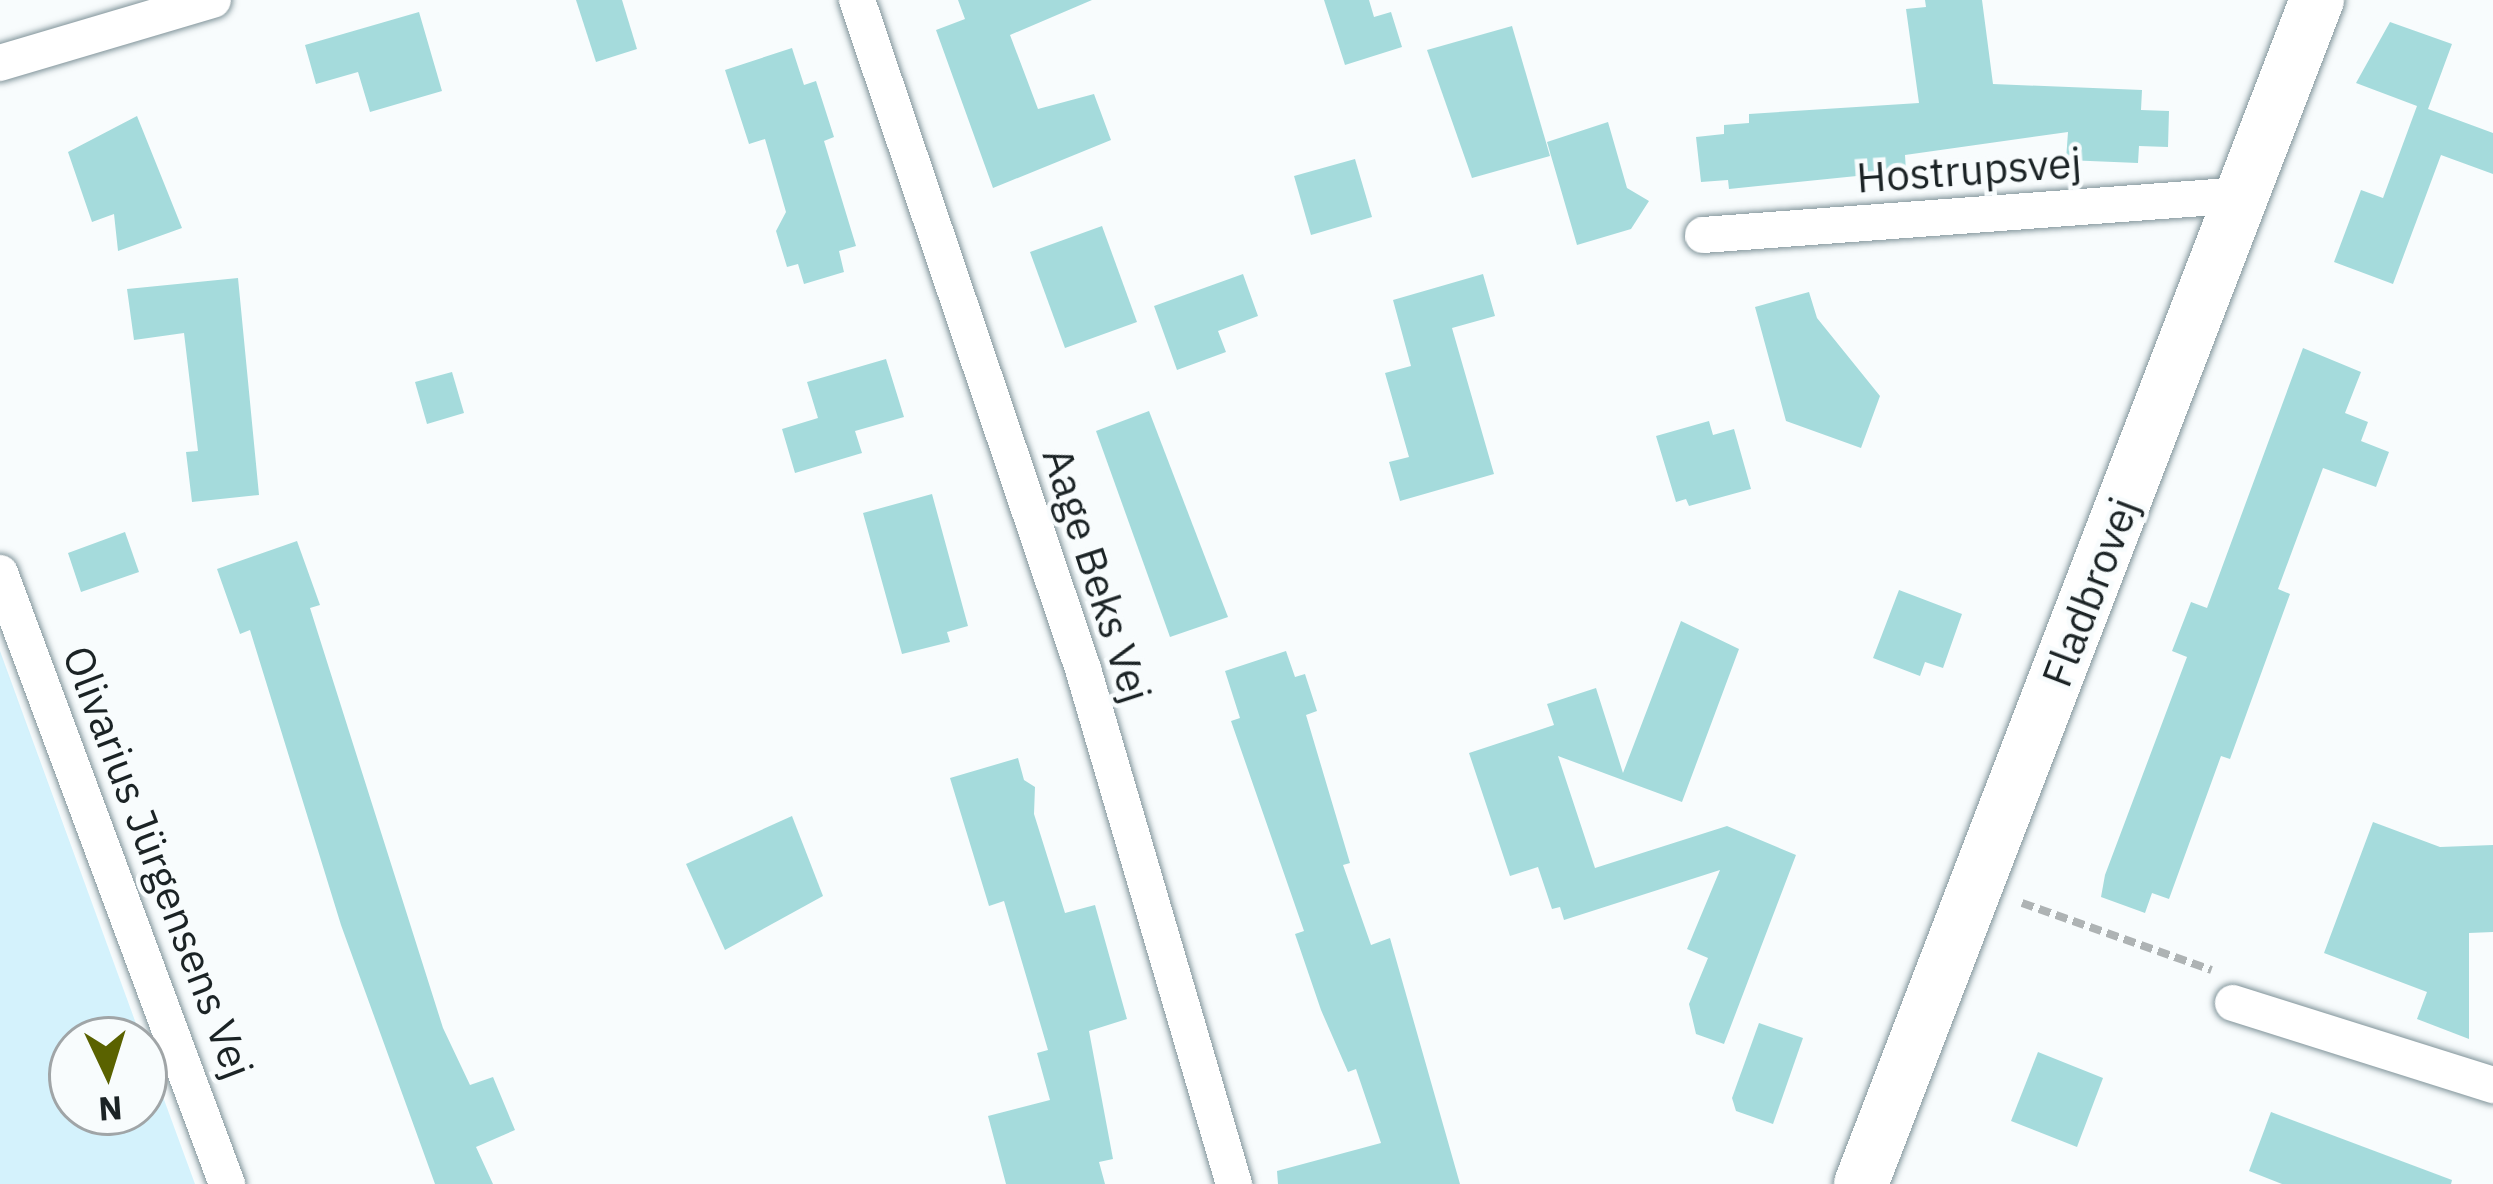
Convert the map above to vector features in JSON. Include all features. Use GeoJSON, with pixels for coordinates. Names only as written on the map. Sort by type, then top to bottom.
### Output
{"type":"FeatureCollection","features":[{"type":"Feature","properties":{"kind":"main road","name":"Fladbrovej"},"geometry":{"type":"LineString","coordinates":[[1861,1184],[2317,0]]}},
{"type":"Feature","properties":{"kind":"street"},"geometry":{"type":"LineString","coordinates":[[0,63],[213,0]]}},
{"type":"Feature","properties":{"kind":"street","name":"Aage Beks Vej"},"geometry":{"type":"LineString","coordinates":[[857,0],[1083,669],[1234,1184]]}},
{"type":"Feature","properties":{"kind":"street","name":"Hostrupsvej"},"geometry":{"type":"LineString","coordinates":[[1702,235],[2242,195]]}},
{"type":"Feature","properties":{"kind":"street","name":"Olivarius Jürgensens Vej"},"geometry":{"type":"LineString","coordinates":[[0,573],[227,1184]]}},
{"type":"Feature","properties":{"kind":"street"},"geometry":{"type":"LineString","coordinates":[[2233,1004],[2493,1085]]}},
{"type":"Feature","properties":{"kind":"path"},"geometry":{"type":"LineString","coordinates":[[1977,887],[2241,981],[2233,1004]]}},
{"type":"Feature","properties":{"kind":"shaded area"},"geometry":{"type":"Polygon","coordinates":[[[0,651],[133,1016],[48,1016],[48,1136],[168,1136],[168,1110],[195,1184],[0,1184],[0,651]]]}},
{"type":"Feature","properties":{"kind":"building"},"geometry":{"type":"Polygon","coordinates":[[[576,0],[622,0],[637,49],[596,62],[576,0]]]}},
{"type":"Feature","properties":{"kind":"building"},"geometry":{"type":"Polygon","coordinates":[[[958,0],[1092,0],[1010,35],[1038,109],[1094,94],[1111,140],[993,188],[936,30],[965,19],[958,0]]]}},
{"type":"Feature","properties":{"kind":"building"},"geometry":{"type":"Polygon","coordinates":[[[1324,0],[1369,0],[1374,17],[1391,12],[1402,47],[1345,65],[1324,0]]]}},
{"type":"Feature","properties":{"kind":"building"},"geometry":{"type":"Polygon","coordinates":[[[1925,0],[1982,0],[1993,84],[2142,90],[2141,110],[2169,111],[2168,147],[2139,146],[2138,163],[2066,160],[2068,132],[1905,155],[1906,171],[1729,189],[1728,180],[1701,182],[1696,137],[1724,134],[1724,125],[1749,123],[1749,114],[1919,103],[1906,9],[1926,7],[1925,0]]]}},
{"type":"Feature","properties":{"kind":"building"},"geometry":{"type":"Polygon","coordinates":[[[419,12],[442,91],[370,112],[358,72],[316,84],[305,45],[419,12]]]}},
{"type":"Feature","properties":{"kind":"building"},"geometry":{"type":"Polygon","coordinates":[[[2390,22],[2452,44],[2428,109],[2493,133],[2493,174],[2441,155],[2393,284],[2334,262],[2361,190],[2383,198],[2417,106],[2356,83],[2390,22]]]}},
{"type":"Feature","properties":{"kind":"building"},"geometry":{"type":"Polygon","coordinates":[[[1512,26],[1550,156],[1472,178],[1427,50],[1512,26]]]}},
{"type":"Feature","properties":{"kind":"building"},"geometry":{"type":"Polygon","coordinates":[[[792,48],[804,85],[816,81],[834,137],[824,141],[856,246],[839,251],[844,272],[804,284],[798,264],[787,267],[776,231],[786,212],[765,139],[749,144],[725,70],[792,48]]]}},
{"type":"Feature","properties":{"kind":"building"},"geometry":{"type":"Polygon","coordinates":[[[137,116],[182,228],[118,251],[114,214],[92,222],[68,152],[137,116]]]}},
{"type":"Feature","properties":{"kind":"building"},"geometry":{"type":"Polygon","coordinates":[[[1608,122],[1627,188],[1649,201],[1631,229],[1577,245],[1547,142],[1608,122]]]}},
{"type":"Feature","properties":{"kind":"building"},"geometry":{"type":"Polygon","coordinates":[[[1355,159],[1372,217],[1311,235],[1294,176],[1355,159]]]}},
{"type":"Feature","properties":{"kind":"building"},"geometry":{"type":"Polygon","coordinates":[[[1102,226],[1137,322],[1065,348],[1030,252],[1102,226]]]}},
{"type":"Feature","properties":{"kind":"building"},"geometry":{"type":"Polygon","coordinates":[[[1243,274],[1258,316],[1218,331],[1226,352],[1177,370],[1154,306],[1243,274]]]}},
{"type":"Feature","properties":{"kind":"building"},"geometry":{"type":"Polygon","coordinates":[[[1483,274],[1495,316],[1452,328],[1494,474],[1400,501],[1389,462],[1409,457],[1385,373],[1411,366],[1393,300],[1483,274]]]}},
{"type":"Feature","properties":{"kind":"building"},"geometry":{"type":"Polygon","coordinates":[[[238,278],[259,495],[192,502],[186,452],[198,451],[184,333],[134,340],[127,289],[238,278]]]}},
{"type":"Feature","properties":{"kind":"building"},"geometry":{"type":"Polygon","coordinates":[[[1809,292],[1817,318],[1880,396],[1861,448],[1786,421],[1755,307],[1809,292]]]}},
{"type":"Feature","properties":{"kind":"building"},"geometry":{"type":"Polygon","coordinates":[[[2303,348],[2361,372],[2345,413],[2368,422],[2361,441],[2389,452],[2376,487],[2323,468],[2278,589],[2290,594],[2230,759],[2221,756],[2169,899],[2152,893],[2145,913],[2101,897],[2105,875],[2187,657],[2172,651],[2191,602],[2207,608],[2303,348]]]}},
{"type":"Feature","properties":{"kind":"building"},"geometry":{"type":"Polygon","coordinates":[[[886,359],[904,417],[855,431],[862,453],[795,473],[782,429],[818,418],[807,382],[886,359]]]}},
{"type":"Feature","properties":{"kind":"building"},"geometry":{"type":"Polygon","coordinates":[[[452,372],[464,413],[427,424],[415,382],[452,372]]]}},
{"type":"Feature","properties":{"kind":"building"},"geometry":{"type":"Polygon","coordinates":[[[1149,411],[1228,617],[1170,637],[1096,431],[1149,411]]]}},
{"type":"Feature","properties":{"kind":"building"},"geometry":{"type":"Polygon","coordinates":[[[1709,421],[1713,435],[1734,429],[1751,489],[1689,506],[1686,499],[1676,502],[1656,436],[1709,421]]]}},
{"type":"Feature","properties":{"kind":"building"},"geometry":{"type":"Polygon","coordinates":[[[932,494],[968,626],[947,632],[950,642],[902,654],[863,513],[932,494]]]}},
{"type":"Feature","properties":{"kind":"building"},"geometry":{"type":"Polygon","coordinates":[[[125,532],[139,572],[81,592],[68,553],[125,532]]]}},
{"type":"Feature","properties":{"kind":"building"},"geometry":{"type":"Polygon","coordinates":[[[297,541],[320,605],[310,608],[443,1028],[470,1085],[493,1077],[515,1130],[476,1147],[493,1184],[435,1184],[341,925],[250,630],[240,634],[217,569],[297,541]]]}},
{"type":"Feature","properties":{"kind":"building"},"geometry":{"type":"Polygon","coordinates":[[[1899,590],[1962,614],[1943,668],[1925,662],[1920,676],[1873,658],[1899,590]]]}},
{"type":"Feature","properties":{"kind":"building"},"geometry":{"type":"Polygon","coordinates":[[[1681,621],[1739,649],[1682,802],[1558,756],[1595,868],[1727,826],[1796,855],[1724,1044],[1696,1034],[1689,1004],[1708,958],[1687,949],[1720,870],[1564,920],[1560,907],[1552,909],[1538,867],[1510,876],[1469,753],[1554,725],[1547,704],[1596,688],[1623,773],[1681,621]]]}},
{"type":"Feature","properties":{"kind":"building"},"geometry":{"type":"Polygon","coordinates":[[[1286,651],[1295,677],[1305,674],[1317,711],[1306,715],[1350,863],[1343,865],[1371,945],[1390,938],[1460,1184],[1278,1184],[1277,1171],[1381,1143],[1356,1069],[1348,1072],[1321,1010],[1295,934],[1304,931],[1231,721],[1240,718],[1225,671],[1286,651]]]}},
{"type":"Feature","properties":{"kind":"building"},"geometry":{"type":"Polygon","coordinates":[[[1018,758],[1024,780],[1035,787],[1034,814],[1065,913],[1095,905],[1127,1019],[1089,1031],[1113,1159],[1099,1162],[1105,1184],[1006,1184],[988,1116],[1050,1100],[1037,1053],[1048,1050],[1004,901],[989,906],[950,778],[1018,758]]]}},
{"type":"Feature","properties":{"kind":"building"},"geometry":{"type":"Polygon","coordinates":[[[792,816],[823,896],[725,950],[686,864],[792,816]]]}},
{"type":"Feature","properties":{"kind":"building"},"geometry":{"type":"Polygon","coordinates":[[[2373,822],[2440,847],[2493,845],[2493,932],[2469,933],[2469,1039],[2417,1019],[2427,992],[2324,953],[2373,822]]]}},
{"type":"Feature","properties":{"kind":"building"},"geometry":{"type":"Polygon","coordinates":[[[1759,1023],[1803,1038],[1773,1124],[1736,1111],[1732,1098],[1759,1023]]]}},
{"type":"Feature","properties":{"kind":"building"},"geometry":{"type":"Polygon","coordinates":[[[2038,1052],[2103,1078],[2077,1147],[2011,1121],[2038,1052]]]}},
{"type":"Feature","properties":{"kind":"building"},"geometry":{"type":"Polygon","coordinates":[[[2271,1112],[2452,1180],[2451,1184],[2282,1184],[2249,1171],[2271,1112]]]}}]}
